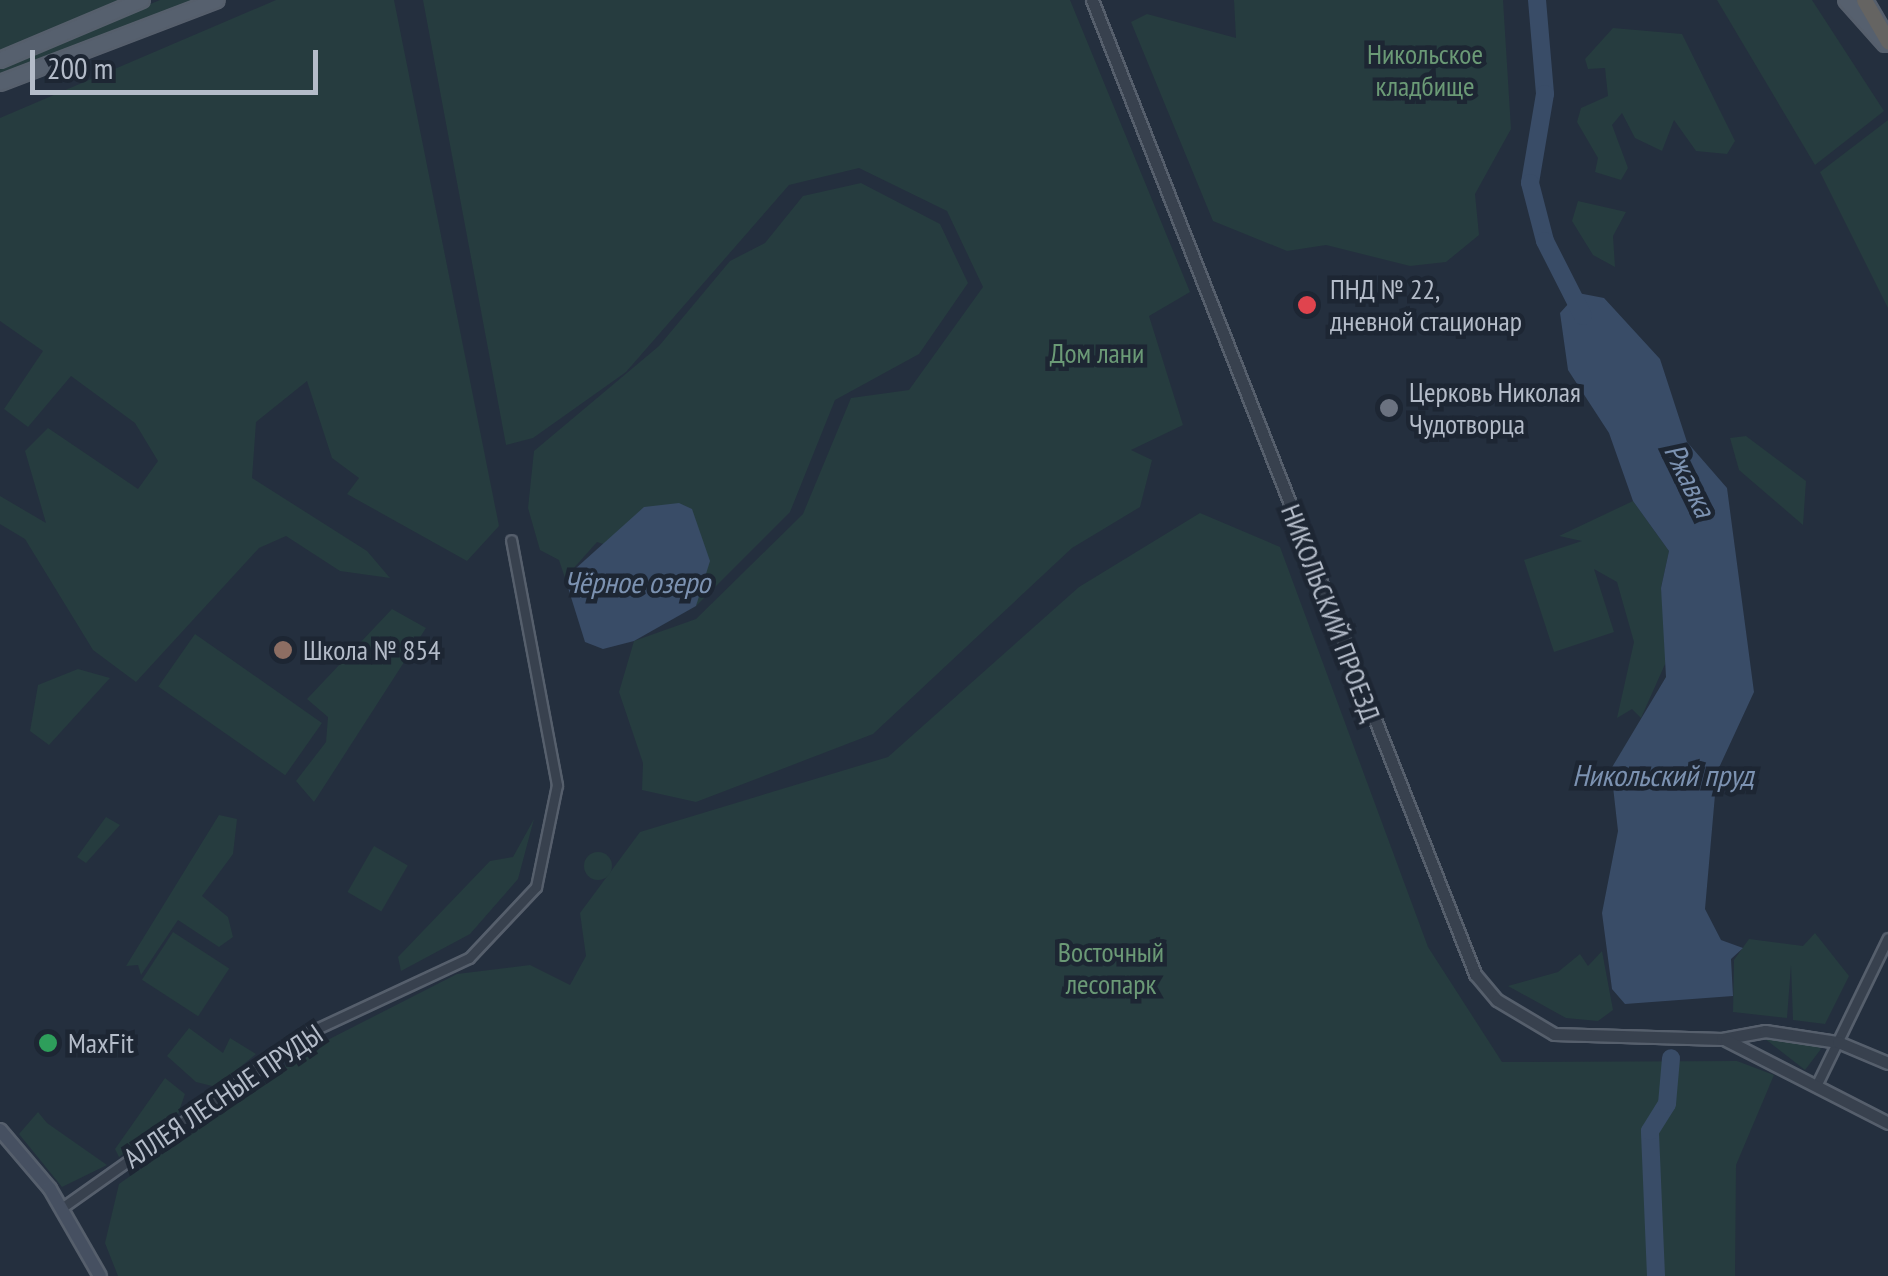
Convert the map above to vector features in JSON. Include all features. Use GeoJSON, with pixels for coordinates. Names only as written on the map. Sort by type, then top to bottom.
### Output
{"type":"FeatureCollection","features":[{"type":"Feature","properties":{"kind":"highway"},"geometry":{"type":"LineString","coordinates":[[1864,0],[1888,44]]}},
{"type":"Feature","properties":{"kind":"main road"},"geometry":{"type":"LineString","coordinates":[[0,60],[142,0]]}},
{"type":"Feature","properties":{"kind":"main road"},"geometry":{"type":"LineString","coordinates":[[1846,0],[1888,44]]}},
{"type":"Feature","properties":{"kind":"main road"},"geometry":{"type":"LineString","coordinates":[[0,83],[210,1]]}},
{"type":"Feature","properties":{"kind":"main road"},"geometry":{"type":"LineString","coordinates":[[0,1130],[62,1208],[100,1276]]}},
{"type":"Feature","properties":{"kind":"street","name":"НИКОЛЬСКИЙ ПРОЕЗД"},"geometry":{"type":"LineString","coordinates":[[1092,0],[1475,974],[1496,1000],[1554,1034],[1722,1039],[1765,1031],[1838,1042],[1888,1063]]}},
{"type":"Feature","properties":{"kind":"street","name":"АЛЛЕЯ ЛЕСНЫЕ ПРУДЫ"},"geometry":{"type":"LineString","coordinates":[[62,1208],[310,1032],[469,958],[536,887],[557,785],[511,540]]}},
{"type":"Feature","properties":{"kind":"street"},"geometry":{"type":"LineString","coordinates":[[1817,1084],[1888,938]]}},
{"type":"Feature","properties":{"kind":"street","name":"НИКОЛЬСКИЙ ПРОЕЗД"},"geometry":{"type":"LineString","coordinates":[[1722,1039],[1888,1123]]}},
{"type":"Feature","properties":{"kind":"green space"},"geometry":{"type":"Polygon","coordinates":[[[0,0],[119,0],[0,53],[0,0]]]}},
{"type":"Feature","properties":{"kind":"green space"},"geometry":{"type":"Polygon","coordinates":[[[160,0],[196,0],[0,76],[0,67],[160,0]]]}},
{"type":"Feature","properties":{"kind":"green space"},"geometry":{"type":"Polygon","coordinates":[[[276,0],[394,0],[499,526],[467,561],[347,494],[359,478],[332,458],[307,381],[256,422],[252,478],[367,551],[390,578],[340,571],[286,536],[259,548],[136,682],[93,650],[25,539],[0,524],[0,496],[46,523],[25,451],[48,428],[138,489],[158,461],[135,423],[71,376],[28,427],[4,409],[43,351],[0,321],[0,118],[276,0]]]}},
{"type":"Feature","properties":{"kind":"green space","name":"Дом лани"},"geometry":{"type":"Polygon","coordinates":[[[423,0],[1070,0],[1190,292],[1149,316],[1183,425],[1131,450],[1152,460],[1140,507],[1072,548],[873,734],[696,802],[642,790],[643,763],[619,692],[634,641],[696,619],[803,514],[851,398],[909,390],[983,287],[947,211],[859,168],[789,185],[626,372],[533,438],[506,445],[423,0]]]}},
{"type":"Feature","properties":{"kind":"green space","name":"Никольское кладбище"},"geometry":{"type":"Polygon","coordinates":[[[1234,0],[1503,0],[1511,129],[1475,194],[1479,235],[1446,262],[1410,266],[1326,245],[1287,251],[1213,221],[1131,22],[1147,14],[1236,38],[1234,0]]]}},
{"type":"Feature","properties":{"kind":"green space"},"geometry":{"type":"Polygon","coordinates":[[[1717,0],[1812,0],[1884,111],[1815,165],[1717,0]]]}},
{"type":"Feature","properties":{"kind":"green space"},"geometry":{"type":"Polygon","coordinates":[[[1613,28],[1682,34],[1735,141],[1727,154],[1696,151],[1674,120],[1662,151],[1635,138],[1622,113],[1612,125],[1628,168],[1621,180],[1595,172],[1598,158],[1577,122],[1581,108],[1608,96],[1605,68],[1588,69],[1585,59],[1613,28]]]}},
{"type":"Feature","properties":{"kind":"green space"},"geometry":{"type":"Polygon","coordinates":[[[1888,120],[1888,308],[1820,172],[1888,120]]]}},
{"type":"Feature","properties":{"kind":"green space"},"geometry":{"type":"Polygon","coordinates":[[[861,183],[940,224],[968,283],[919,354],[835,400],[790,512],[696,606],[702,575],[597,542],[565,578],[559,560],[540,550],[528,508],[534,451],[659,346],[730,261],[765,243],[803,196],[861,183]]]}},
{"type":"Feature","properties":{"kind":"green space"},"geometry":{"type":"Polygon","coordinates":[[[1578,201],[1626,212],[1613,236],[1615,267],[1593,255],[1572,221],[1578,201]]]}},
{"type":"Feature","properties":{"kind":"green space"},"geometry":{"type":"Polygon","coordinates":[[[1746,436],[1806,481],[1803,525],[1739,470],[1730,438],[1746,436]]]}},
{"type":"Feature","properties":{"kind":"green space"},"geometry":{"type":"Polygon","coordinates":[[[1633,501],[1669,551],[1661,588],[1670,653],[1641,718],[1632,709],[1617,718],[1634,642],[1617,582],[1594,569],[1614,632],[1554,652],[1524,560],[1582,541],[1559,536],[1633,501]]]}},
{"type":"Feature","properties":{"kind":"green space","name":"Восточный лесопарк"},"geometry":{"type":"Polygon","coordinates":[[[1200,513],[1280,547],[1428,947],[1502,1062],[1737,1061],[1774,1075],[1736,1165],[1735,1276],[118,1276],[105,1243],[119,1184],[304,1052],[457,974],[530,965],[570,985],[586,956],[580,913],[640,832],[888,757],[1079,587],[1200,513]]]}},
{"type":"Feature","properties":{"kind":"green space"},"geometry":{"type":"Polygon","coordinates":[[[392,609],[426,628],[314,802],[296,781],[326,742],[328,717],[307,699],[392,609]]]}},
{"type":"Feature","properties":{"kind":"green space"},"geometry":{"type":"Polygon","coordinates":[[[195,634],[322,723],[285,775],[158,686],[195,634]]]}},
{"type":"Feature","properties":{"kind":"green space"},"geometry":{"type":"Polygon","coordinates":[[[78,669],[110,678],[49,745],[30,731],[38,685],[78,669]]]}},
{"type":"Feature","properties":{"kind":"green space"},"geometry":{"type":"Polygon","coordinates":[[[219,815],[237,819],[233,854],[202,896],[228,917],[233,937],[219,947],[178,920],[141,975],[138,965],[126,966],[219,815]]]}},
{"type":"Feature","properties":{"kind":"green space"},"geometry":{"type":"Polygon","coordinates":[[[106,817],[120,825],[86,863],[77,857],[106,817]]]}},
{"type":"Feature","properties":{"kind":"green space"},"geometry":{"type":"Polygon","coordinates":[[[534,819],[518,879],[470,934],[401,971],[398,957],[490,861],[513,857],[534,819]]]}},
{"type":"Feature","properties":{"kind":"green space"},"geometry":{"type":"Polygon","coordinates":[[[374,846],[408,866],[381,911],[348,892],[374,846]]]}},
{"type":"Feature","properties":{"kind":"green space"},"geometry":{"type":"Polygon","coordinates":[[[598,852],[608,856],[612,866],[608,876],[598,880],[588,876],[584,866],[588,856],[598,852]]]}},
{"type":"Feature","properties":{"kind":"green space"},"geometry":{"type":"Polygon","coordinates":[[[173,932],[229,968],[198,1016],[142,980],[173,932]]]}},
{"type":"Feature","properties":{"kind":"green space"},"geometry":{"type":"Polygon","coordinates":[[[1815,933],[1849,976],[1825,1024],[1793,1020],[1791,965],[1787,1018],[1733,1012],[1734,960],[1749,939],[1803,946],[1815,933]]]}},
{"type":"Feature","properties":{"kind":"green space"},"geometry":{"type":"Polygon","coordinates":[[[1602,951],[1613,1010],[1598,1021],[1566,1018],[1508,986],[1558,972],[1580,954],[1588,966],[1602,951]]]}},
{"type":"Feature","properties":{"kind":"green space"},"geometry":{"type":"Polygon","coordinates":[[[189,1028],[223,1053],[230,1038],[256,1054],[216,1087],[196,1082],[167,1056],[189,1028]]]}},
{"type":"Feature","properties":{"kind":"green space"},"geometry":{"type":"Polygon","coordinates":[[[1760,1035],[1816,1045],[1821,1049],[1805,1070],[1760,1035]]]}},
{"type":"Feature","properties":{"kind":"green space"},"geometry":{"type":"Polygon","coordinates":[[[165,1078],[185,1094],[178,1114],[119,1157],[115,1149],[165,1078]]]}},
{"type":"Feature","properties":{"kind":"green space"},"geometry":{"type":"Polygon","coordinates":[[[38,1112],[47,1123],[107,1165],[62,1187],[19,1134],[38,1112]]]}},
{"type":"Feature","properties":{"kind":"water","name":"Никольский пруд"},"geometry":{"type":"Polygon","coordinates":[[[1578,293],[1604,298],[1660,359],[1687,442],[1727,488],[1754,692],[1717,772],[1705,909],[1721,940],[1743,948],[1731,959],[1733,996],[1625,1004],[1612,989],[1602,913],[1618,831],[1611,769],[1666,677],[1661,588],[1669,551],[1633,501],[1609,433],[1568,370],[1560,313],[1578,293]]]}},
{"type":"Feature","properties":{"kind":"water","name":"Чёрное озеро"},"geometry":{"type":"Polygon","coordinates":[[[679,503],[692,509],[710,561],[696,606],[634,641],[603,649],[585,642],[565,578],[644,507],[679,503]]]}},
{"type":"Feature","properties":{"kind":"waterway","name":"Ржавка"},"geometry":{"type":"LineString","coordinates":[[1537,0],[1545,94],[1530,183],[1545,241],[1583,316]]}},
{"type":"Feature","properties":{"kind":"waterway","name":"Ржавка"},"geometry":{"type":"LineString","coordinates":[[1656,1276],[1650,1131],[1667,1104],[1671,1058]]}},
{"type":"Feature","properties":{"kind":"place","name":"ПНД № 22, дневной стационар"},"geometry":{"type":"Point","coordinates":[1307,305]}},
{"type":"Feature","properties":{"kind":"place","name":"Церковь Николая Чудотворца"},"geometry":{"type":"Point","coordinates":[1389,408]}},
{"type":"Feature","properties":{"kind":"place","name":"Школа № 854"},"geometry":{"type":"Point","coordinates":[283,650]}},
{"type":"Feature","properties":{"kind":"place","name":"MaxFit"},"geometry":{"type":"Point","coordinates":[48,1043]}}]}
